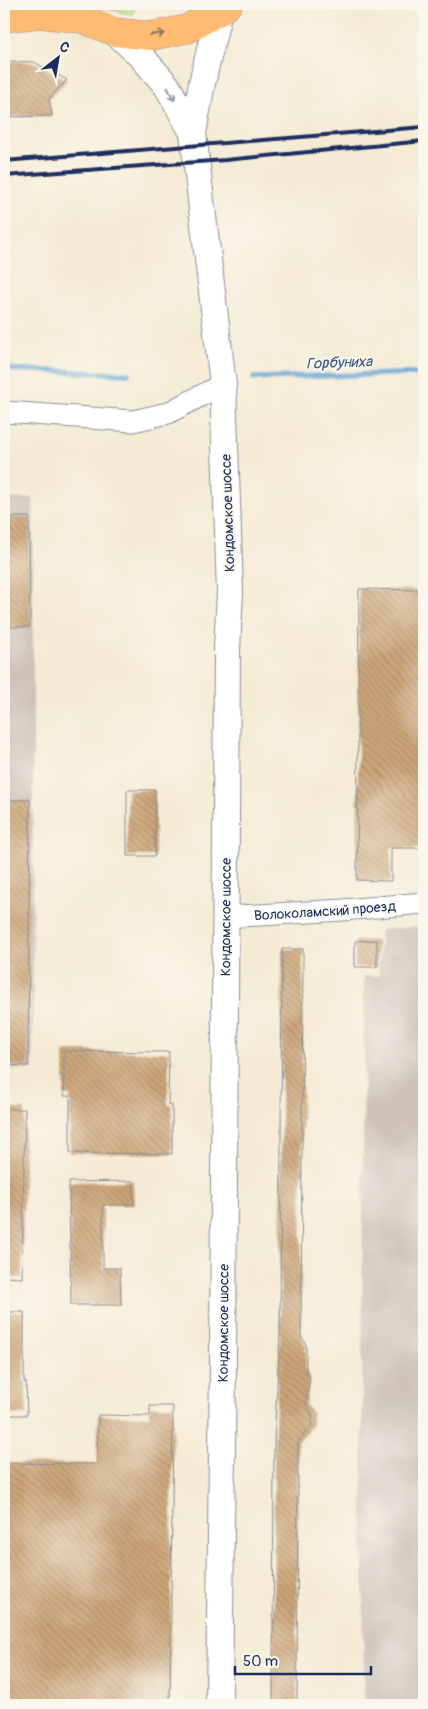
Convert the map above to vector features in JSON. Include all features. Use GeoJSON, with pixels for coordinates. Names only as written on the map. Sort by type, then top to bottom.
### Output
{"type":"FeatureCollection","features":[{"type":"Feature","properties":{"kind":"main road"},"geometry":{"type":"LineString","coordinates":[[4,18],[73,11],[115,32],[151,36],[187,29],[223,8]]}},
{"type":"Feature","properties":{"kind":"street","name":"Кондомское шоссе"},"geometry":{"type":"LineString","coordinates":[[219,1705],[227,649],[230,593],[223,384],[193,133],[202,83],[223,8]]}},
{"type":"Feature","properties":{"kind":"street","name":"Кондомское шоссе"},"geometry":{"type":"LineString","coordinates":[[115,32],[141,56],[166,86],[193,133]]}},
{"type":"Feature","properties":{"kind":"street"},"geometry":{"type":"LineString","coordinates":[[4,412],[133,421],[168,413],[223,384]]}},
{"type":"Feature","properties":{"kind":"street","name":"Волоколамский проезд"},"geometry":{"type":"LineString","coordinates":[[225,916],[343,910],[424,903]]}},
{"type":"Feature","properties":{"kind":"shaded area"},"geometry":{"type":"Polygon","coordinates":[[[33,498],[33,1070],[4,1069],[4,499],[33,498]]]}},
{"type":"Feature","properties":{"kind":"shaded area"},"geometry":{"type":"Polygon","coordinates":[[[424,926],[424,1705],[364,1705],[362,1369],[364,976],[379,976],[380,930],[424,926]]]}},
{"type":"Feature","properties":{"kind":"green space"},"geometry":{"type":"Polygon","coordinates":[[[91,4],[137,4],[133,15],[91,4]]]}},
{"type":"Feature","properties":{"kind":"building"},"geometry":{"type":"Polygon","coordinates":[[[4,61],[34,62],[67,80],[49,99],[52,116],[4,117],[4,61]]]}},
{"type":"Feature","properties":{"kind":"building"},"geometry":{"type":"Polygon","coordinates":[[[4,517],[29,517],[30,627],[4,627],[4,517]]]}},
{"type":"Feature","properties":{"kind":"building"},"geometry":{"type":"Polygon","coordinates":[[[359,589],[424,590],[424,848],[391,848],[391,881],[357,880],[359,589]]]}},
{"type":"Feature","properties":{"kind":"building"},"geometry":{"type":"Polygon","coordinates":[[[127,790],[155,790],[155,856],[127,856],[127,790]]]}},
{"type":"Feature","properties":{"kind":"building"},"geometry":{"type":"Polygon","coordinates":[[[4,800],[30,800],[28,1066],[4,1065],[4,800]]]}},
{"type":"Feature","properties":{"kind":"building"},"geometry":{"type":"Polygon","coordinates":[[[377,940],[377,967],[355,967],[355,941],[377,940]]]}},
{"type":"Feature","properties":{"kind":"building"},"geometry":{"type":"Polygon","coordinates":[[[282,949],[303,949],[301,1336],[306,1345],[306,1370],[310,1377],[306,1405],[312,1413],[312,1425],[298,1442],[297,1705],[273,1705],[274,1442],[280,1336],[282,949]]]}},
{"type":"Feature","properties":{"kind":"building"},"geometry":{"type":"Polygon","coordinates":[[[64,1051],[169,1052],[168,1105],[172,1105],[172,1154],[70,1153],[70,1096],[64,1096],[64,1051]]]}},
{"type":"Feature","properties":{"kind":"building"},"geometry":{"type":"Polygon","coordinates":[[[4,1109],[25,1109],[22,1278],[4,1277],[4,1109]]]}},
{"type":"Feature","properties":{"kind":"building"},"geometry":{"type":"Polygon","coordinates":[[[133,1181],[134,1205],[103,1205],[103,1268],[120,1268],[121,1305],[71,1305],[69,1182],[133,1181]]]}},
{"type":"Feature","properties":{"kind":"building"},"geometry":{"type":"Polygon","coordinates":[[[4,1312],[24,1312],[24,1382],[26,1382],[27,1415],[4,1415],[4,1312]]]}},
{"type":"Feature","properties":{"kind":"building"},"geometry":{"type":"Polygon","coordinates":[[[150,1406],[173,1406],[170,1705],[4,1705],[4,1463],[97,1464],[98,1415],[150,1416],[150,1406]]]}},
{"type":"Feature","properties":{"kind":"waterway","name":"Горбуниха"},"geometry":{"type":"LineString","coordinates":[[4,369],[128,374]]}},
{"type":"Feature","properties":{"kind":"waterway","name":"Горбуниха"},"geometry":{"type":"LineString","coordinates":[[254,378],[424,373]]}},
{"type":"Feature","properties":{"kind":"railway"},"geometry":{"type":"LineString","coordinates":[[4,161],[424,127]]}},
{"type":"Feature","properties":{"kind":"railway"},"geometry":{"type":"LineString","coordinates":[[4,176],[225,160],[424,141]]}}]}
